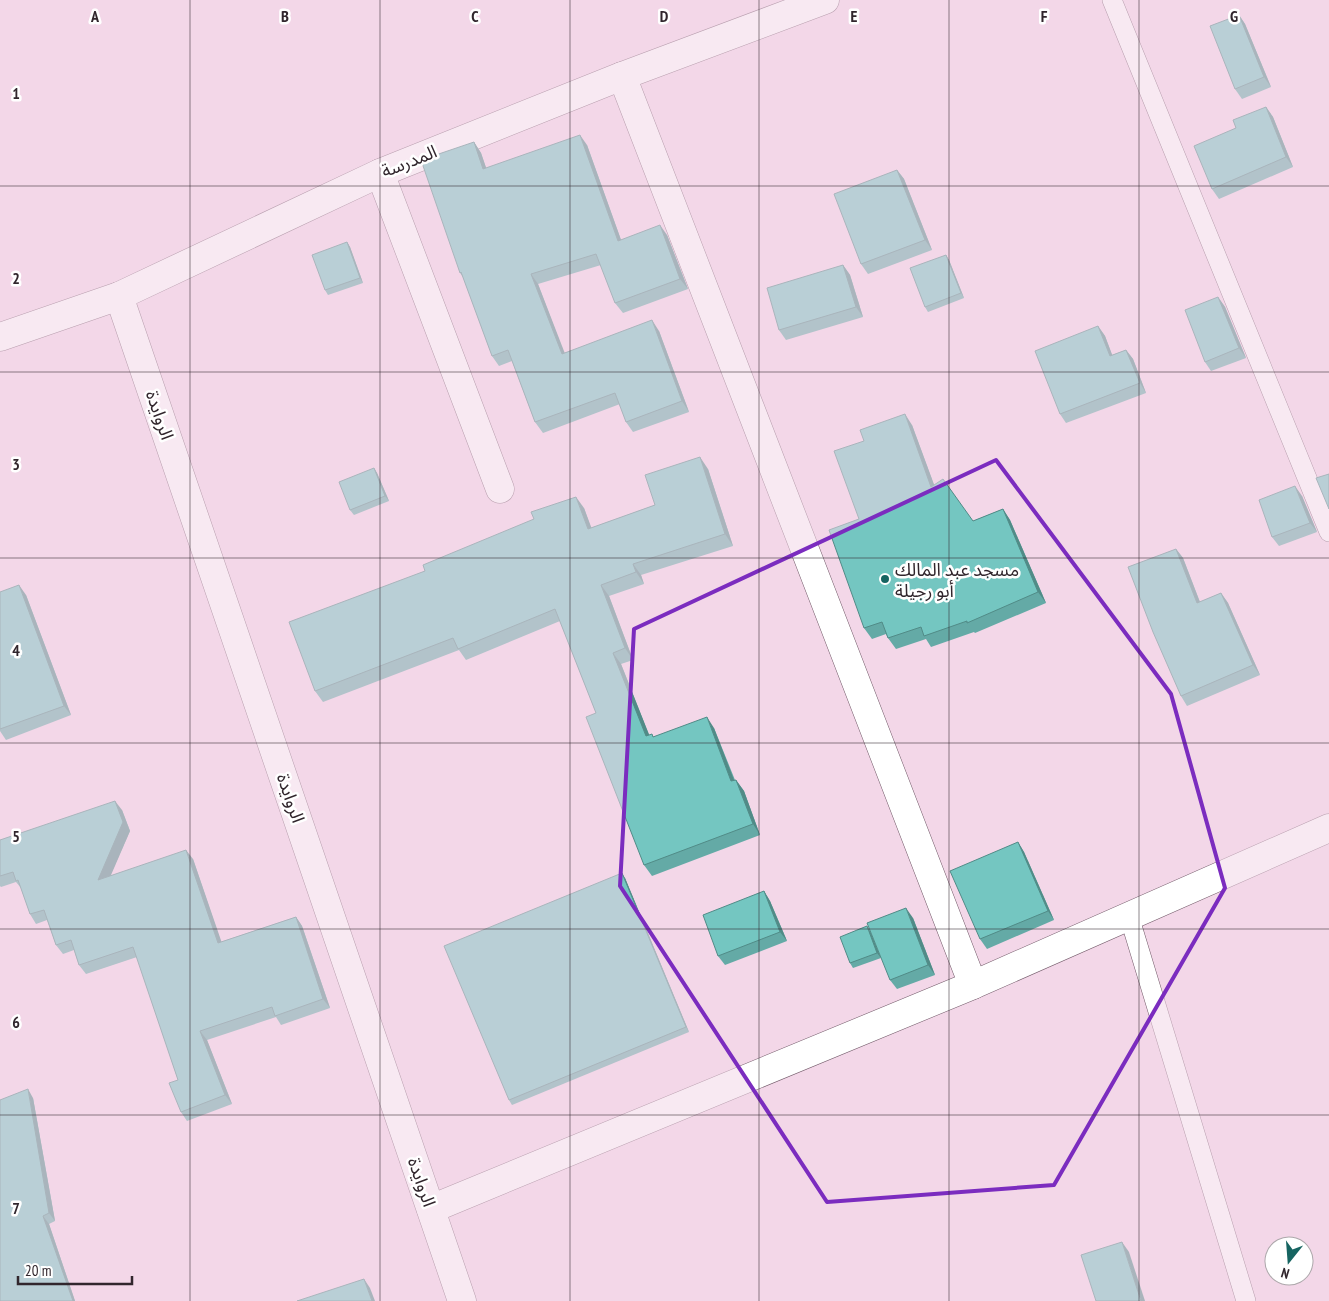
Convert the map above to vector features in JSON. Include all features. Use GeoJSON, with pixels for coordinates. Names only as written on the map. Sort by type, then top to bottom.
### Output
{"type":"FeatureCollection","features":[{"type":"Feature","properties":{"kind":"street","name":"المدرسة"},"geometry":{"type":"LineString","coordinates":[[0,337],[119,296],[380,172],[622,76],[825,0]]}},
{"type":"Feature","properties":{"kind":"street"},"geometry":{"type":"LineString","coordinates":[[622,76],[973,985]]}},
{"type":"Feature","properties":{"kind":"street"},"geometry":{"type":"LineString","coordinates":[[380,172],[500,489]]}},
{"type":"Feature","properties":{"kind":"street","name":"الروايدة"},"geometry":{"type":"LineString","coordinates":[[119,296],[462,1301]]}},
{"type":"Feature","properties":{"kind":"street"},"geometry":{"type":"LineString","coordinates":[[431,1208],[973,985],[1329,828]]}},
{"type":"Feature","properties":{"kind":"lane"},"geometry":{"type":"LineString","coordinates":[[1112,0],[1329,532]]}},
{"type":"Feature","properties":{"kind":"lane"},"geometry":{"type":"LineString","coordinates":[[1129,916],[1246,1301]]}},
{"type":"Feature","properties":{"kind":"highlighted area"},"geometry":{"type":"Polygon","coordinates":[[[996,460],[1171,694],[1225,888],[1054,1185],[827,1202],[620,886],[634,629],[996,460]]]}},
{"type":"Feature","properties":{"kind":"building"},"geometry":{"type":"Polygon","coordinates":[[[1239,15],[1264,77],[1235,89],[1210,26],[1239,15]]]}},
{"type":"Feature","properties":{"kind":"building"},"geometry":{"type":"Polygon","coordinates":[[[1266,107],[1286,157],[1212,189],[1194,146],[1236,128],[1233,120],[1266,107]]]}},
{"type":"Feature","properties":{"kind":"building"},"geometry":{"type":"Polygon","coordinates":[[[580,135],[618,241],[660,225],[680,279],[615,303],[596,254],[531,274],[562,354],[652,320],[682,401],[626,422],[615,393],[535,422],[508,350],[492,356],[460,273],[421,160],[474,142],[483,169],[580,135]]]}},
{"type":"Feature","properties":{"kind":"building"},"geometry":{"type":"Polygon","coordinates":[[[897,170],[925,240],[861,264],[834,194],[897,170]]]}},
{"type":"Feature","properties":{"kind":"building"},"geometry":{"type":"Polygon","coordinates":[[[347,242],[360,278],[325,290],[312,255],[347,242]]]}},
{"type":"Feature","properties":{"kind":"building"},"geometry":{"type":"Polygon","coordinates":[[[946,255],[961,293],[925,307],[910,268],[946,255]]]}},
{"type":"Feature","properties":{"kind":"building"},"geometry":{"type":"Polygon","coordinates":[[[843,265],[856,307],[779,330],[767,288],[843,265]]]}},
{"type":"Feature","properties":{"kind":"building"},"geometry":{"type":"Polygon","coordinates":[[[1218,297],[1239,348],[1205,362],[1185,310],[1218,297]]]}},
{"type":"Feature","properties":{"kind":"building"},"geometry":{"type":"Polygon","coordinates":[[[1098,326],[1110,356],[1126,350],[1140,383],[1060,414],[1035,351],[1098,326]]]}},
{"type":"Feature","properties":{"kind":"building"},"geometry":{"type":"Polygon","coordinates":[[[905,414],[931,487],[943,479],[973,521],[1003,509],[1038,592],[967,623],[967,621],[924,636],[921,627],[888,638],[882,622],[864,628],[829,530],[859,519],[834,451],[864,441],[860,430],[905,414]]]}},
{"type":"Feature","properties":{"kind":"building"},"geometry":{"type":"Polygon","coordinates":[[[700,457],[725,534],[633,564],[636,572],[601,585],[625,648],[613,653],[646,736],[652,734],[653,737],[707,717],[731,781],[736,780],[753,824],[644,865],[586,717],[596,713],[555,609],[458,649],[453,638],[315,691],[289,622],[425,571],[423,565],[534,519],[531,512],[576,497],[588,529],[655,505],[645,475],[700,457]]]}},
{"type":"Feature","properties":{"kind":"building"},"geometry":{"type":"Polygon","coordinates":[[[374,468],[385,496],[350,510],[339,482],[374,468]]]}},
{"type":"Feature","properties":{"kind":"building"},"geometry":{"type":"Polygon","coordinates":[[[1329,474],[1329,509],[1316,478],[1329,474]]]}},
{"type":"Feature","properties":{"kind":"building"},"geometry":{"type":"Polygon","coordinates":[[[1295,486],[1310,523],[1272,537],[1259,500],[1295,486]]]}},
{"type":"Feature","properties":{"kind":"building"},"geometry":{"type":"Polygon","coordinates":[[[1176,549],[1197,603],[1221,593],[1253,665],[1181,696],[1153,632],[1128,567],[1176,549]]]}},
{"type":"Feature","properties":{"kind":"building"},"geometry":{"type":"Polygon","coordinates":[[[19,585],[64,706],[0,729],[0,592],[19,585]]]}},
{"type":"Feature","properties":{"kind":"building"},"geometry":{"type":"Polygon","coordinates":[[[115,801],[123,822],[98,880],[186,850],[218,943],[296,917],[323,999],[275,1016],[272,1007],[200,1031],[225,1095],[181,1112],[169,1083],[178,1080],[133,947],[79,965],[71,940],[56,945],[44,910],[30,914],[18,880],[16,881],[13,872],[0,876],[0,840],[115,801]]]}},
{"type":"Feature","properties":{"kind":"building"},"geometry":{"type":"Polygon","coordinates":[[[1018,842],[1048,911],[980,939],[950,871],[1018,842]]]}},
{"type":"Feature","properties":{"kind":"building"},"geometry":{"type":"Polygon","coordinates":[[[622,873],[686,1027],[509,1100],[444,946],[622,873]]]}},
{"type":"Feature","properties":{"kind":"building"},"geometry":{"type":"Polygon","coordinates":[[[764,891],[780,932],[718,956],[703,915],[764,891]]]}},
{"type":"Feature","properties":{"kind":"building"},"geometry":{"type":"Polygon","coordinates":[[[906,908],[928,965],[890,980],[867,923],[906,908]]]}},
{"type":"Feature","properties":{"kind":"building"},"geometry":{"type":"Polygon","coordinates":[[[867,926],[877,953],[850,963],[840,937],[867,926]]]}},
{"type":"Feature","properties":{"kind":"building"},"geometry":{"type":"Polygon","coordinates":[[[28,1089],[49,1213],[43,1216],[73,1301],[0,1301],[0,1100],[28,1089]]]}},
{"type":"Feature","properties":{"kind":"building"},"geometry":{"type":"Polygon","coordinates":[[[1122,1242],[1141,1301],[1096,1301],[1081,1255],[1122,1242]]]}},
{"type":"Feature","properties":{"kind":"building"},"geometry":{"type":"Polygon","coordinates":[[[364,1279],[372,1301],[297,1301],[364,1279]]]}},
{"type":"Feature","properties":{"kind":"place","name":"مسجد عبد المالك أبو رجيلة"},"geometry":{"type":"Point","coordinates":[885,579]}}]}
